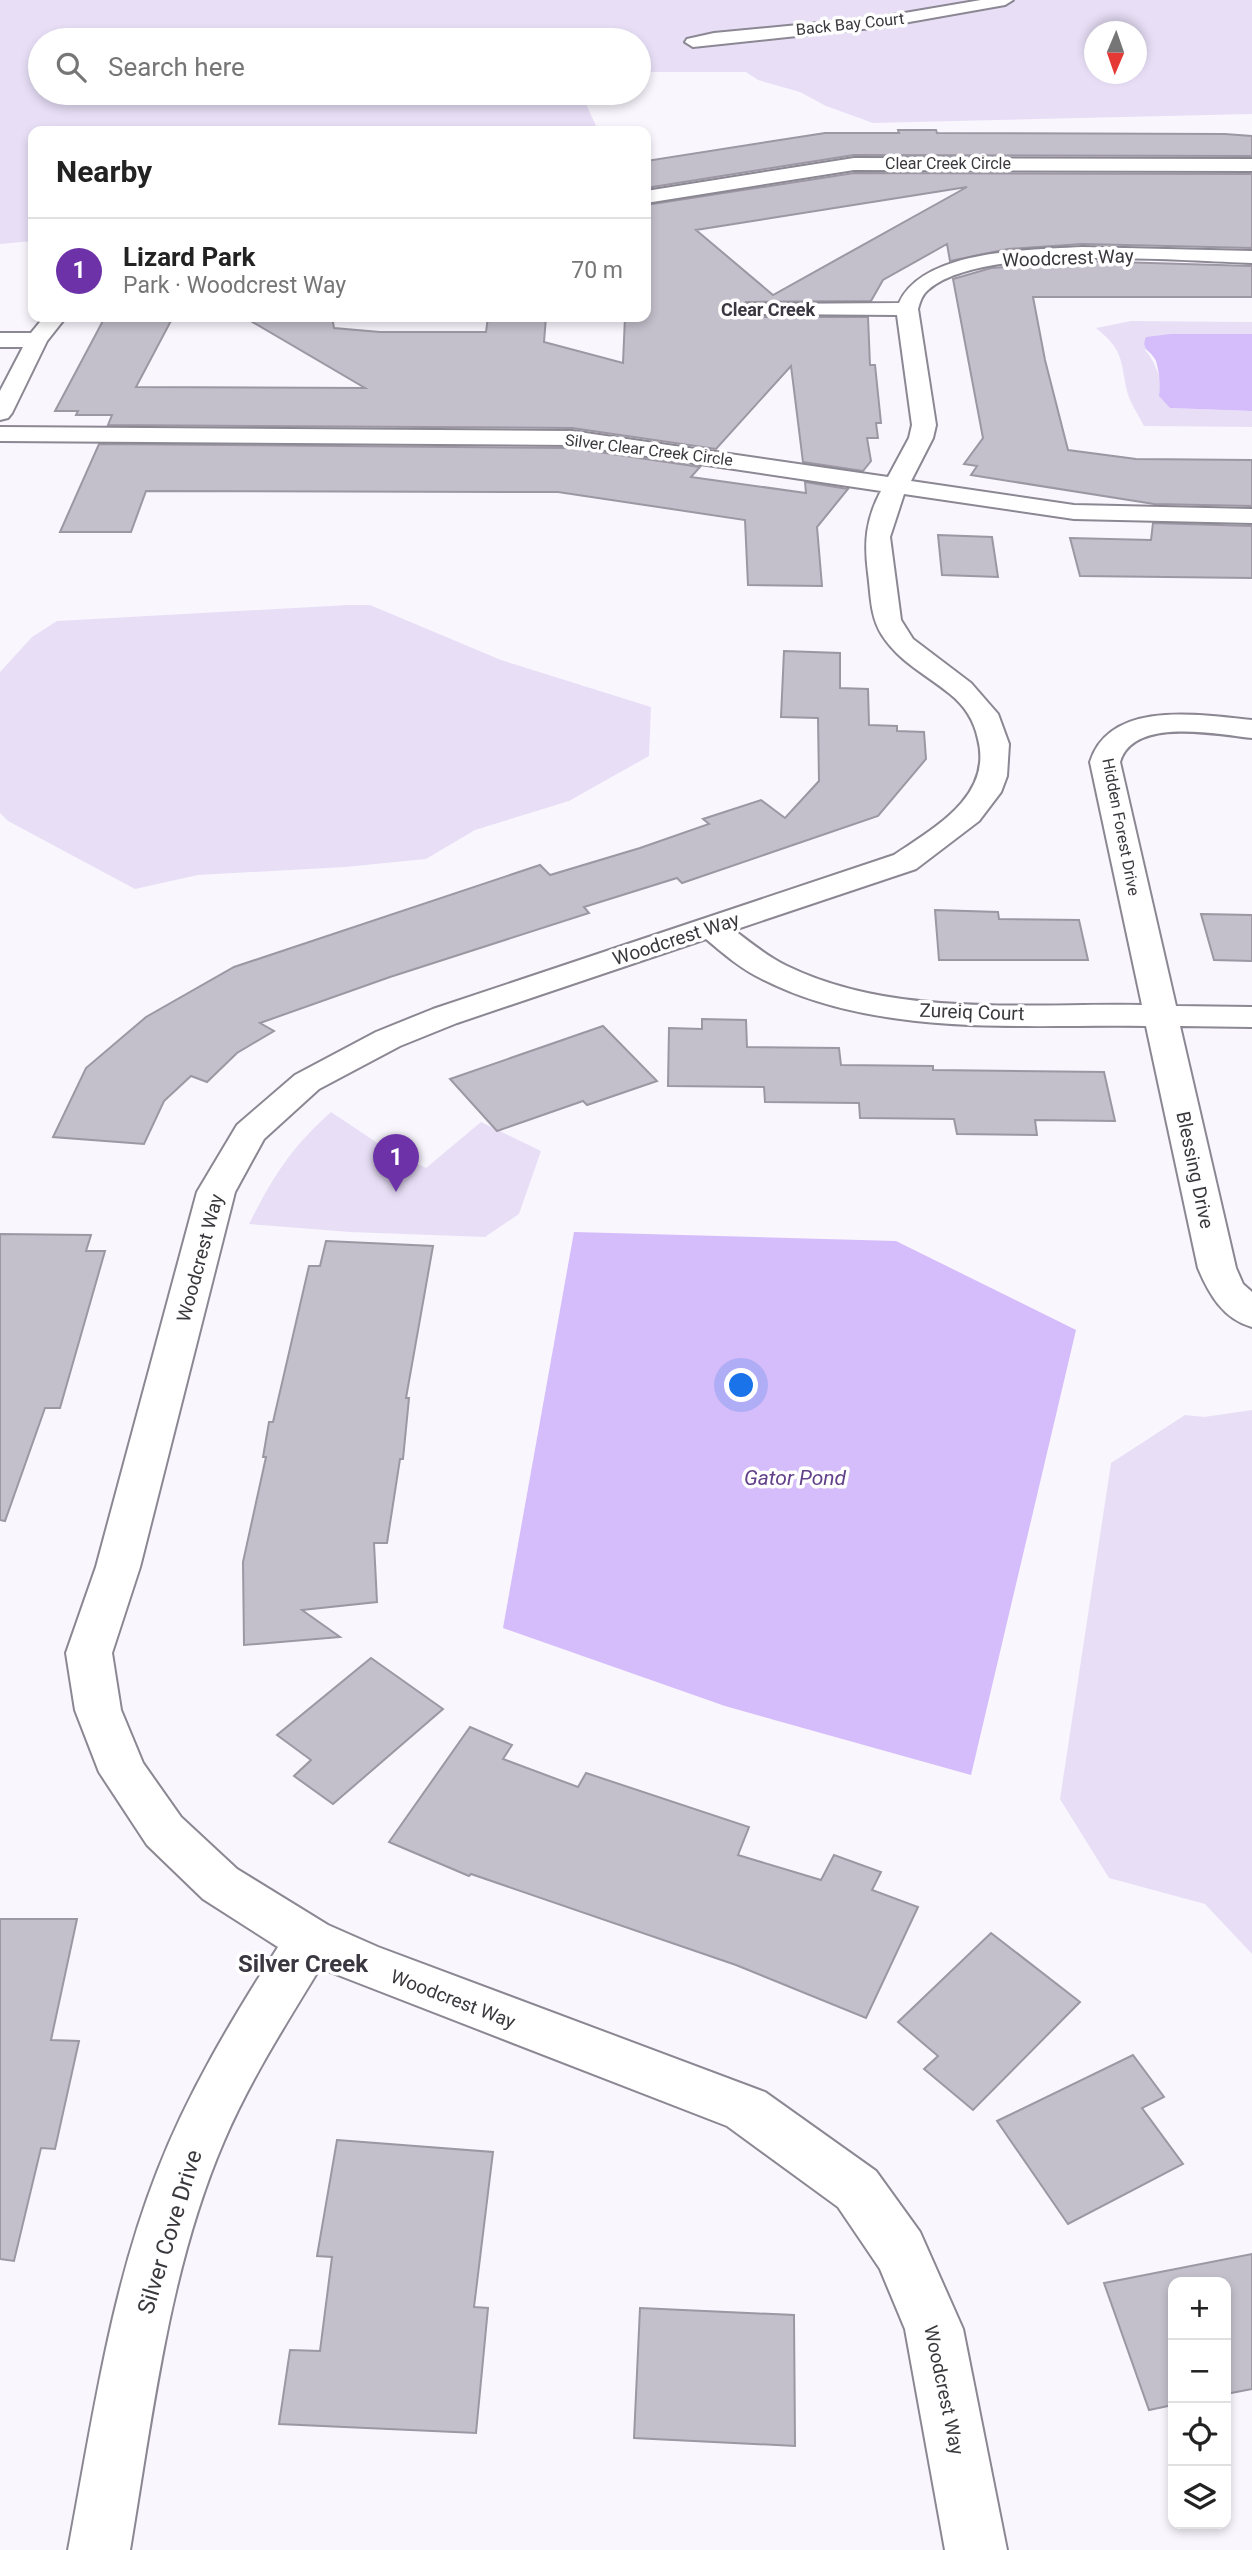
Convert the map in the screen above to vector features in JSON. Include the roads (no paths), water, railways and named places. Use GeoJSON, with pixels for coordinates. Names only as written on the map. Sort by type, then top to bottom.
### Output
{"type":"FeatureCollection","features":[{"type":"Feature","properties":{"kind":"street","name":"Back Bay Court"},"geometry":{"type":"LineString","coordinates":[[693,42],[735,33],[887,21],[1005,0]]}},
{"type":"Feature","properties":{"kind":"street","name":"Clear Creek Circle"},"geometry":{"type":"LineString","coordinates":[[651,196],[854,164],[1252,165]]}},
{"type":"Feature","properties":{"kind":"street","name":"Woodcrest Way"},"geometry":{"type":"LineString","coordinates":[[976,2550],[934,2329],[900,2251],[857,2189],[746,2109],[412,1985],[310,1940],[220,1884],[164,1831],[123,1772],[98,1710],[89,1653],[118,1567],[216,1192],[250,1133],[307,1082],[388,1040],[445,1016],[905,863],[956,826],[978,804],[993,772],[997,754],[994,732],[983,711],[964,691],[904,645],[891,627],[884,607],[877,544],[879,526],[921,438],[924,425],[907,309],[912,295],[932,278],[951,270],[1001,259],[1051,255],[1252,257]]}},
{"type":"Feature","properties":{"kind":"street"},"geometry":{"type":"LineString","coordinates":[[755,308],[907,309]]}},
{"type":"Feature","properties":{"kind":"street"},"geometry":{"type":"LineString","coordinates":[[0,413],[37,340],[51,322]]}},
{"type":"Feature","properties":{"kind":"street"},"geometry":{"type":"LineString","coordinates":[[0,340],[37,340]]}},
{"type":"Feature","properties":{"kind":"street","name":"Silver Clear Creek Circle"},"geometry":{"type":"LineString","coordinates":[[0,434],[572,438],[1074,512],[1252,516]]}},
{"type":"Feature","properties":{"kind":"street","name":"Hidden Forest Drive"},"geometry":{"type":"LineString","coordinates":[[1161,1015],[1105,762],[1107,747],[1120,735],[1160,724],[1252,729]]}},
{"type":"Feature","properties":{"kind":"street","name":"Zureiq Court"},"geometry":{"type":"LineString","coordinates":[[711,928],[752,960],[775,973],[819,990],[879,1005],[959,1013],[1252,1017]]}},
{"type":"Feature","properties":{"kind":"street","name":"Blessing Drive"},"geometry":{"type":"LineString","coordinates":[[1161,1015],[1217,1268],[1227,1291],[1252,1314]]}},
{"type":"Feature","properties":{"kind":"street","name":"Silver Cove Drive"},"geometry":{"type":"LineString","coordinates":[[99,2550],[146,2302],[184,2172],[237,2063],[310,1940]]}},
{"type":"Feature","properties":{"kind":"water"},"geometry":{"type":"Polygon","coordinates":[[[1171,334],[1252,334],[1252,411],[1170,408],[1159,396],[1156,361],[1144,345],[1146,337],[1171,334]]]}},
{"type":"Feature","properties":{"kind":"water","name":"Gator Pond"},"geometry":{"type":"Polygon","coordinates":[[[574,1232],[896,1241],[1076,1330],[971,1775],[725,1706],[503,1628],[574,1232]]]}},
{"type":"Feature","properties":{"kind":"place","name":"Lizard Park"},"geometry":{"type":"Point","coordinates":[396,1192]}},
{"type":"Feature","properties":{"kind":"district","name":"Clear Creek"},"geometry":{"type":"Point","coordinates":[768,309]}},
{"type":"Feature","properties":{"kind":"district","name":"Silver Creek"},"geometry":{"type":"Point","coordinates":[303,1964]}}]}
